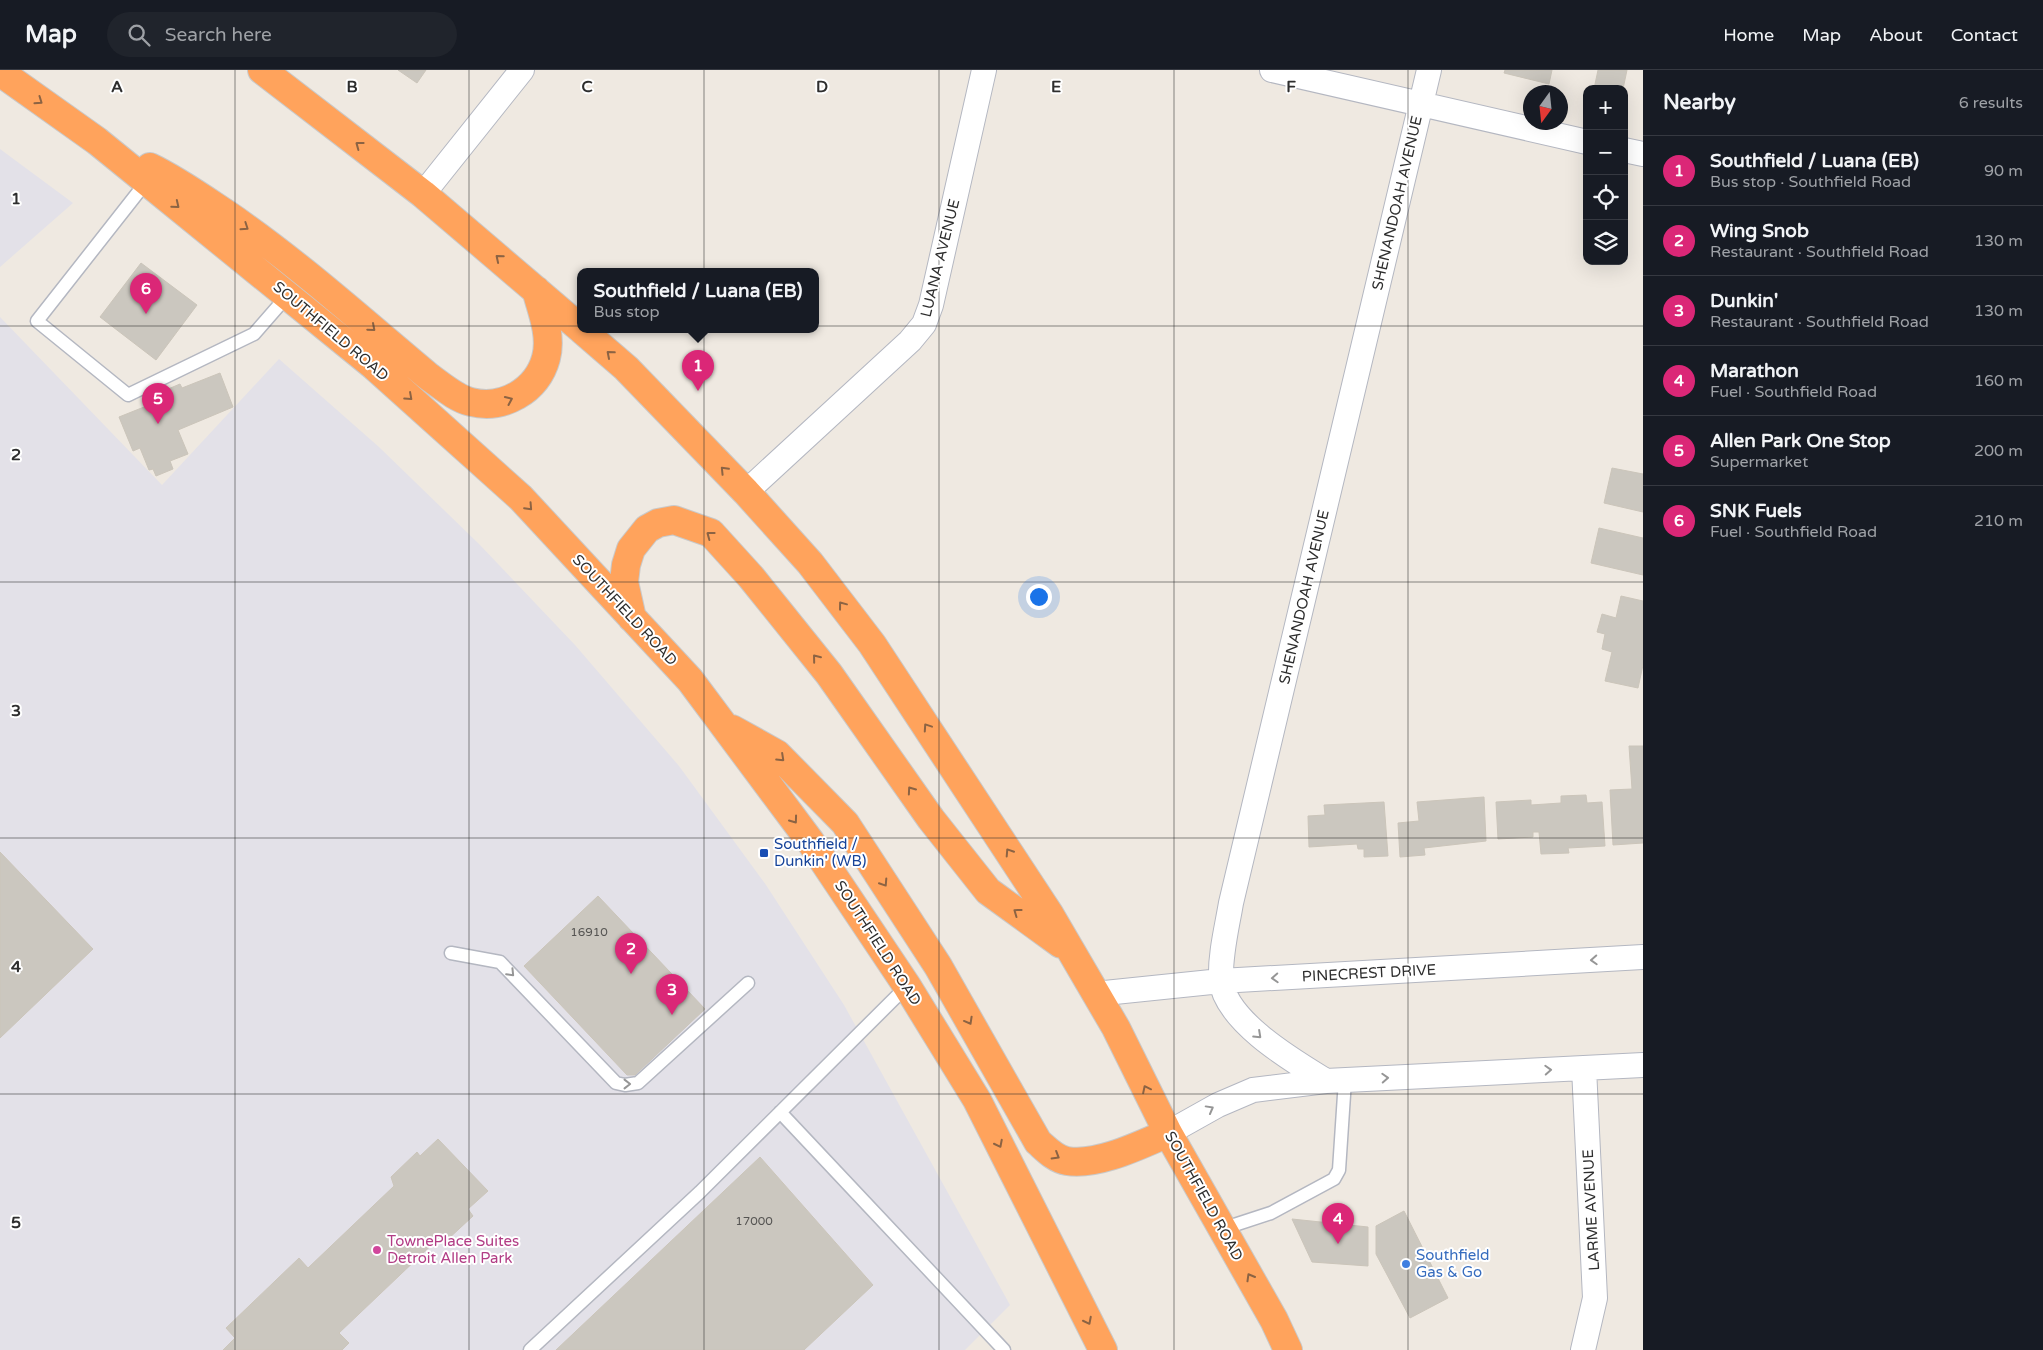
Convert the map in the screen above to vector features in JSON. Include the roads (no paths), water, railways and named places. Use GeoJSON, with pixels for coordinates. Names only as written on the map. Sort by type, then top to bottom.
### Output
{"type":"FeatureCollection","features":[{"type":"Feature","properties":{"kind":"highway","name":"SOUTHFIELD ROAD"},"geometry":{"type":"LineString","coordinates":[[262,70],[423,194],[577,326]]}},
{"type":"Feature","properties":{"kind":"highway","name":"SOUTHFIELD ROAD"},"geometry":{"type":"LineString","coordinates":[[0,72],[97,141],[374,366],[521,498],[690,680],[810,841],[907,986],[977,1100],[1100,1348]]}},
{"type":"Feature","properties":{"kind":"highway"},"geometry":{"type":"LineString","coordinates":[[97,141],[156,170],[196,194],[252,232],[310,275],[428,376],[447,390],[471,402],[500,404],[519,395],[536,380],[546,358],[547,333],[536,290]]}},
{"type":"Feature","properties":{"kind":"highway","name":"SOUTHFIELD ROAD"},"geometry":{"type":"LineString","coordinates":[[586,333],[626,368],[746,492],[810,563],[872,644],[1040,899],[1116,1028],[1168,1133],[1274,1320]]}},
{"type":"Feature","properties":{"kind":"highway"},"geometry":{"type":"LineString","coordinates":[[632,618],[624,582],[626,564],[631,549],[643,534],[658,523],[674,520],[711,533],[751,577],[829,674],[931,819],[988,891],[1070,950]]}},
{"type":"Feature","properties":{"kind":"highway"},"geometry":{"type":"LineString","coordinates":[[724,725],[777,754],[845,823],[938,966],[1038,1142],[1054,1156],[1066,1161],[1081,1161],[1125,1151],[1168,1133]]}},
{"type":"Feature","properties":{"kind":"highway"},"geometry":{"type":"LineString","coordinates":[[1274,1320],[1288,1350]]}},
{"type":"Feature","properties":{"kind":"highway"},"geometry":{"type":"LineString","coordinates":[[1274,1320],[1308,1350]]}},
{"type":"Feature","properties":{"kind":"street"},"geometry":{"type":"LineString","coordinates":[[423,194],[522,70]]}},
{"type":"Feature","properties":{"kind":"street","name":"LUANA AVENUE"},"geometry":{"type":"LineString","coordinates":[[746,492],[910,341],[924,324],[984,70]]}},
{"type":"Feature","properties":{"kind":"street"},"geometry":{"type":"LineString","coordinates":[[1272,70],[1583,141]]}},
{"type":"Feature","properties":{"kind":"street","name":"SHENANDOAH AVENUE"},"geometry":{"type":"LineString","coordinates":[[1336,1081],[1281,1053],[1259,1036],[1231,1004],[1221,981],[1225,940],[1232,903],[1429,70]]}},
{"type":"Feature","properties":{"kind":"street"},"geometry":{"type":"LineString","coordinates":[[1628,151],[1643,154]]}},
{"type":"Feature","properties":{"kind":"street","name":"PINECREST DRIVE"},"geometry":{"type":"LineString","coordinates":[[1095,994],[1221,981],[1643,957]]}},
{"type":"Feature","properties":{"kind":"street"},"geometry":{"type":"LineString","coordinates":[[1168,1133],[1218,1105],[1253,1090],[1336,1081],[1643,1065]]}},
{"type":"Feature","properties":{"kind":"street","name":"LARME AVENUE"},"geometry":{"type":"LineString","coordinates":[[1583,1350],[1595,1298],[1584,1068]]}},
{"type":"Feature","properties":{"kind":"lane"},"geometry":{"type":"LineString","coordinates":[[146,181],[37,321],[128,396],[254,334],[288,295]]}},
{"type":"Feature","properties":{"kind":"lane"},"geometry":{"type":"LineString","coordinates":[[450,953],[500,962],[616,1083],[625,1085],[638,1083],[748,982]]}},
{"type":"Feature","properties":{"kind":"lane"},"geometry":{"type":"LineString","coordinates":[[530,1350],[700,1192],[907,986]]}},
{"type":"Feature","properties":{"kind":"lane"},"geometry":{"type":"LineString","coordinates":[[1222,1229],[1271,1213],[1334,1179],[1339,1170],[1336,1081]]}},
{"type":"Feature","properties":{"kind":"lane"},"geometry":{"type":"LineString","coordinates":[[780,1112],[1004,1350]]}},
{"type":"Feature","properties":{"kind":"place","name":"SNK Fuels"},"geometry":{"type":"Point","coordinates":[146,314]}},
{"type":"Feature","properties":{"kind":"place","name":"Southfield / Luana (EB)"},"geometry":{"type":"Point","coordinates":[698,391]}},
{"type":"Feature","properties":{"kind":"place","name":"Allen Park One Stop"},"geometry":{"type":"Point","coordinates":[158,424]}},
{"type":"Feature","properties":{"kind":"place","name":"Southfield / Dunkin' (WB)"},"geometry":{"type":"Point","coordinates":[764,853]}},
{"type":"Feature","properties":{"kind":"place","name":"Wing Snob"},"geometry":{"type":"Point","coordinates":[631,974]}},
{"type":"Feature","properties":{"kind":"place","name":"Dunkin'"},"geometry":{"type":"Point","coordinates":[672,1015]}},
{"type":"Feature","properties":{"kind":"place","name":"Marathon"},"geometry":{"type":"Point","coordinates":[1338,1244]}},
{"type":"Feature","properties":{"kind":"place","name":"TownePlace Suites Detroit Allen Park"},"geometry":{"type":"Point","coordinates":[377,1250]}},
{"type":"Feature","properties":{"kind":"place","name":"Southfield Gas & Go"},"geometry":{"type":"Point","coordinates":[1406,1264]}}]}
